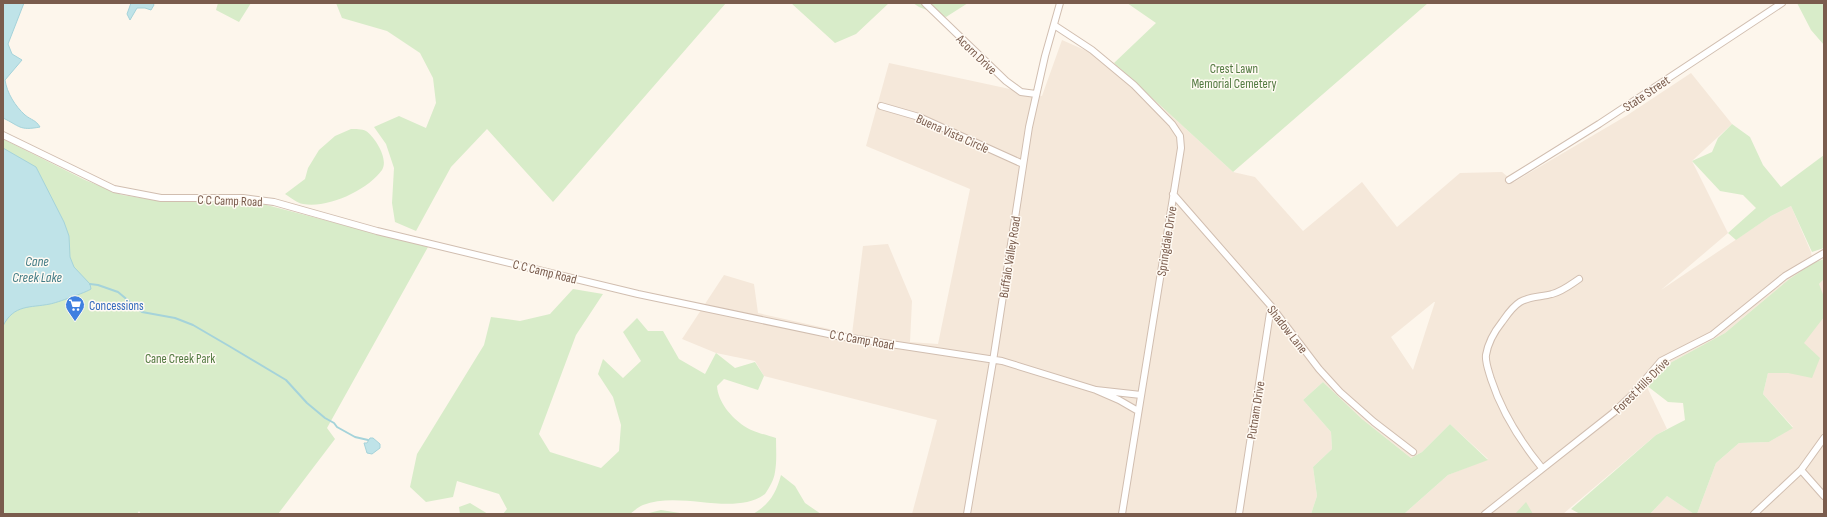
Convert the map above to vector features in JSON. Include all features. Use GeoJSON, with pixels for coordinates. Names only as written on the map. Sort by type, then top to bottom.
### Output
{"type":"FeatureCollection","features":[{"type":"Feature","properties":{"kind":"street","name":"Acorn Drive"},"geometry":{"type":"LineString","coordinates":[[924,3],[1006,81],[1021,92],[1036,94]]}},
{"type":"Feature","properties":{"kind":"street","name":"Buffalo Valley Road"},"geometry":{"type":"LineString","coordinates":[[967,514],[993,361],[1023,164],[1036,94],[1060,3]]}},
{"type":"Feature","properties":{"kind":"street","name":"State Street"},"geometry":{"type":"LineString","coordinates":[[1509,180],[1599,124],[1782,3]]}},
{"type":"Feature","properties":{"kind":"street","name":"Springdale Drive"},"geometry":{"type":"LineString","coordinates":[[1054,25],[1119,71],[1172,124],[1180,136],[1181,148],[1174,194],[1122,514]]}},
{"type":"Feature","properties":{"kind":"street","name":"Buena Vista Circle"},"geometry":{"type":"LineString","coordinates":[[881,106],[919,117],[1023,164]]}},
{"type":"Feature","properties":{"kind":"street","name":"C C Camp Road"},"geometry":{"type":"LineString","coordinates":[[3,135],[114,189],[162,198],[243,198],[274,202],[377,231],[638,294],[838,336],[1015,364],[1077,386],[1096,390]]}},
{"type":"Feature","properties":{"kind":"street","name":"Shadow Lane"},"geometry":{"type":"LineString","coordinates":[[1174,194],[1271,306],[1319,369],[1340,392],[1374,422],[1413,452]]}},
{"type":"Feature","properties":{"kind":"street","name":"Forest Hills Drive"},"geometry":{"type":"LineString","coordinates":[[1485,514],[1613,413],[1632,395],[1661,361],[1712,335],[1785,276],[1824,253]]}},
{"type":"Feature","properties":{"kind":"street"},"geometry":{"type":"LineString","coordinates":[[1542,468],[1519,437],[1504,412],[1495,391],[1486,357],[1489,344],[1497,329],[1511,310],[1520,302],[1530,297],[1552,294],[1564,290],[1579,279]]}},
{"type":"Feature","properties":{"kind":"street","name":"Putnam Drive"},"geometry":{"type":"LineString","coordinates":[[1239,514],[1271,306]]}},
{"type":"Feature","properties":{"kind":"street"},"geometry":{"type":"LineString","coordinates":[[1096,390],[1141,395]]}},
{"type":"Feature","properties":{"kind":"street"},"geometry":{"type":"LineString","coordinates":[[1096,390],[1119,400],[1138,411]]}},
{"type":"Feature","properties":{"kind":"street"},"geometry":{"type":"LineString","coordinates":[[1754,514],[1801,470],[1824,438]]}},
{"type":"Feature","properties":{"kind":"street"},"geometry":{"type":"LineString","coordinates":[[1801,470],[1824,496]]}},
{"type":"Feature","properties":{"kind":"shaded area"},"geometry":{"type":"Polygon","coordinates":[[[1062,40],[1114,63],[1233,172],[1255,177],[1303,231],[1362,182],[1397,227],[1460,173],[1502,172],[1514,182],[1626,116],[1691,73],[1732,124],[1692,161],[1728,233],[1661,290],[1771,216],[1791,206],[1811,252],[1813,263],[1788,280],[1725,333],[1670,363],[1646,385],[1667,429],[1656,435],[1563,514],[1404,514],[1448,475],[1488,459],[1450,424],[1422,452],[1411,458],[1362,419],[1323,382],[1303,400],[1331,432],[1332,449],[1313,467],[1317,496],[1311,514],[912,514],[937,420],[764,376],[755,361],[716,353],[682,339],[724,275],[754,284],[758,313],[852,334],[863,246],[888,244],[912,301],[910,342],[938,344],[970,189],[866,146],[889,63],[1042,96],[1062,40]],[[1435,302],[1391,337],[1413,370],[1435,302]]]}},
{"type":"Feature","properties":{"kind":"shaded area"},"geometry":{"type":"Polygon","coordinates":[[[1824,279],[1824,514],[1697,514],[1716,463],[1739,443],[1769,442],[1793,427],[1763,394],[1768,373],[1819,284],[1824,279]]]}},
{"type":"Feature","properties":{"kind":"shaded area"},"geometry":{"type":"Polygon","coordinates":[[[1667,496],[1694,514],[1650,514],[1667,496]]]}},
{"type":"Feature","properties":{"kind":"green space"},"geometry":{"type":"Polygon","coordinates":[[[218,3],[251,3],[239,22],[216,10],[218,3]]]}},
{"type":"Feature","properties":{"kind":"green space"},"geometry":{"type":"Polygon","coordinates":[[[336,3],[726,3],[553,202],[487,129],[451,167],[416,231],[395,222],[392,203],[394,168],[386,144],[374,127],[399,116],[426,128],[436,103],[433,78],[420,53],[387,31],[342,18],[336,3]]]}},
{"type":"Feature","properties":{"kind":"green space"},"geometry":{"type":"Polygon","coordinates":[[[791,3],[889,3],[856,34],[835,43],[791,3]]]}},
{"type":"Feature","properties":{"kind":"green space"},"geometry":{"type":"Polygon","coordinates":[[[913,3],[968,3],[946,17],[919,7],[913,3]]]}},
{"type":"Feature","properties":{"kind":"green space","name":"Crest Lawn Memorial Cemetery"},"geometry":{"type":"Polygon","coordinates":[[[1127,3],[1428,3],[1233,172],[1114,63],[1156,23],[1127,3]]]}},
{"type":"Feature","properties":{"kind":"green space"},"geometry":{"type":"Polygon","coordinates":[[[1797,3],[1824,3],[1824,45],[1811,30],[1797,3]]]}},
{"type":"Feature","properties":{"kind":"green space"},"geometry":{"type":"Polygon","coordinates":[[[1732,124],[1750,137],[1763,165],[1781,187],[1824,155],[1824,248],[1812,252],[1791,206],[1771,216],[1736,240],[1728,233],[1756,208],[1743,195],[1720,191],[1692,161],[1712,152],[1718,138],[1732,124]]]}},
{"type":"Feature","properties":{"kind":"green space"},"geometry":{"type":"Polygon","coordinates":[[[351,129],[361,129],[366,131],[377,143],[384,160],[384,165],[376,177],[357,191],[335,201],[324,204],[303,204],[285,194],[305,179],[308,168],[319,150],[335,136],[351,129]]]}},
{"type":"Feature","properties":{"kind":"green space","name":"Cane Creek Park"},"geometry":{"type":"Polygon","coordinates":[[[3,139],[85,180],[122,195],[162,201],[259,203],[428,247],[327,428],[335,439],[278,514],[141,514],[139,511],[137,514],[3,514],[3,139]]]}},
{"type":"Feature","properties":{"kind":"green space"},"geometry":{"type":"Polygon","coordinates":[[[1824,259],[1824,279],[1819,284],[1824,297],[1824,317],[1804,343],[1820,358],[1812,378],[1788,373],[1768,373],[1763,394],[1793,428],[1769,442],[1739,443],[1716,463],[1697,514],[1694,514],[1667,496],[1650,514],[1580,514],[1571,509],[1656,435],[1685,420],[1683,403],[1668,402],[1646,385],[1670,363],[1725,333],[1788,280],[1813,263],[1824,259]]]}},
{"type":"Feature","properties":{"kind":"green space"},"geometry":{"type":"Polygon","coordinates":[[[573,289],[603,294],[576,335],[539,434],[550,452],[601,468],[619,451],[621,425],[613,397],[598,374],[603,359],[623,378],[641,361],[623,332],[637,318],[648,331],[663,331],[679,359],[705,374],[716,353],[735,368],[755,362],[764,376],[758,390],[724,379],[717,386],[720,398],[726,409],[734,418],[751,430],[776,438],[776,468],[771,484],[765,494],[752,500],[738,503],[722,504],[674,500],[658,501],[643,505],[630,514],[503,514],[507,509],[499,494],[457,481],[453,497],[426,502],[410,487],[417,454],[484,345],[491,317],[520,321],[550,314],[573,289]]]}},
{"type":"Feature","properties":{"kind":"green space"},"geometry":{"type":"Polygon","coordinates":[[[1323,382],[1362,419],[1411,458],[1422,452],[1450,424],[1488,460],[1448,475],[1404,514],[1311,514],[1317,496],[1313,467],[1332,449],[1331,432],[1303,400],[1323,382]]]}},
{"type":"Feature","properties":{"kind":"green space"},"geometry":{"type":"Polygon","coordinates":[[[781,475],[795,486],[805,503],[821,514],[753,514],[772,498],[781,475]]]}},
{"type":"Feature","properties":{"kind":"green space"},"geometry":{"type":"Polygon","coordinates":[[[1526,502],[1533,514],[1515,514],[1526,502]]]}},
{"type":"Feature","properties":{"kind":"green space"},"geometry":{"type":"Polygon","coordinates":[[[470,503],[488,514],[460,514],[459,507],[470,503]]]}},
{"type":"Feature","properties":{"kind":"green space"},"geometry":{"type":"Polygon","coordinates":[[[661,510],[686,514],[645,514],[661,510]]]}},
{"type":"Feature","properties":{"kind":"water"},"geometry":{"type":"Polygon","coordinates":[[[3,3],[24,3],[8,44],[12,54],[22,60],[5,80],[6,85],[18,108],[40,127],[24,128],[3,118],[3,3]]]}},
{"type":"Feature","properties":{"kind":"water"},"geometry":{"type":"Polygon","coordinates":[[[131,3],[153,3],[154,5],[151,10],[137,8],[130,20],[127,14],[131,3]]]}},
{"type":"Feature","properties":{"kind":"water","name":"Cane Creek Lake"},"geometry":{"type":"Polygon","coordinates":[[[3,148],[36,167],[64,222],[69,236],[70,257],[74,267],[90,284],[91,289],[53,303],[17,310],[7,319],[3,326],[3,148]]]}},
{"type":"Feature","properties":{"kind":"water"},"geometry":{"type":"Polygon","coordinates":[[[370,438],[373,438],[380,444],[380,448],[372,454],[367,453],[364,443],[367,443],[370,438]]]}},
{"type":"Feature","properties":{"kind":"waterway"},"geometry":{"type":"LineString","coordinates":[[90,284],[98,285],[118,292],[142,312],[175,318],[193,325],[286,380],[307,403],[325,418],[334,423],[337,427],[355,437],[368,440]]}},
{"type":"Feature","properties":{"kind":"place","name":"Concessions"},"geometry":{"type":"Point","coordinates":[75,322]}}]}
